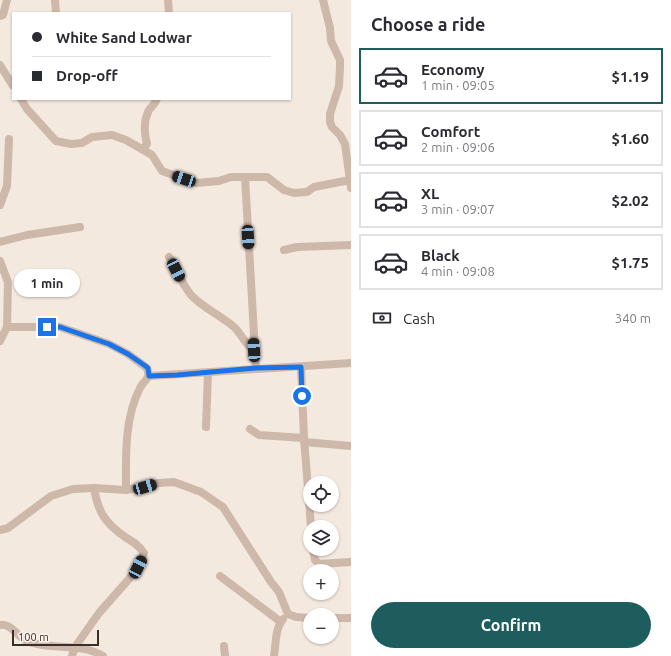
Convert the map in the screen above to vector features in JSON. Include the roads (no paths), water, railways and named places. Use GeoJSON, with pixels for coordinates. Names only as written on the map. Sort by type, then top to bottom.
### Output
{"type":"FeatureCollection","features":[{"type":"Feature","properties":{"kind":"street"},"geometry":{"type":"LineString","coordinates":[[0,16],[3,15],[7,0]]}},
{"type":"Feature","properties":{"kind":"street"},"geometry":{"type":"LineString","coordinates":[[55,0],[56,12]]}},
{"type":"Feature","properties":{"kind":"street"},"geometry":{"type":"LineString","coordinates":[[168,0],[169,12]]}},
{"type":"Feature","properties":{"kind":"street"},"geometry":{"type":"LineString","coordinates":[[22,100],[27,109],[56,141],[71,144],[82,143],[92,137],[112,135],[126,140],[152,155],[162,171],[196,183],[219,181],[231,177],[267,177],[290,193],[307,192],[314,187],[350,184],[349,147],[339,133],[334,130],[330,122],[330,114],[339,86],[340,60],[331,41],[330,28],[323,0]]}},
{"type":"Feature","properties":{"kind":"street"},"geometry":{"type":"LineString","coordinates":[[0,65],[12,84]]}},
{"type":"Feature","properties":{"kind":"street"},"geometry":{"type":"LineString","coordinates":[[142,149],[147,144],[144,130],[148,111],[157,100]]}},
{"type":"Feature","properties":{"kind":"street"},"geometry":{"type":"LineString","coordinates":[[0,205],[7,186],[10,139]]}},
{"type":"Feature","properties":{"kind":"street"},"geometry":{"type":"LineString","coordinates":[[245,177],[256,368]]}},
{"type":"Feature","properties":{"kind":"street"},"geometry":{"type":"LineString","coordinates":[[0,242],[27,235],[80,227]]}},
{"type":"Feature","properties":{"kind":"street"},"geometry":{"type":"LineString","coordinates":[[284,250],[297,247],[351,245]]}},
{"type":"Feature","properties":{"kind":"street"},"geometry":{"type":"LineString","coordinates":[[169,257],[191,295],[235,328],[247,346],[254,350]]}},
{"type":"Feature","properties":{"kind":"street"},"geometry":{"type":"LineString","coordinates":[[0,261],[8,282],[7,327],[0,341]]}},
{"type":"Feature","properties":{"kind":"street"},"geometry":{"type":"LineString","coordinates":[[7,327],[60,327],[109,344],[128,354],[148,368],[149,376],[140,387],[131,415],[126,445],[126,490]]}},
{"type":"Feature","properties":{"kind":"street"},"geometry":{"type":"LineString","coordinates":[[149,376],[351,363]]}},
{"type":"Feature","properties":{"kind":"street"},"geometry":{"type":"LineString","coordinates":[[301,367],[304,440],[310,520]]}},
{"type":"Feature","properties":{"kind":"street"},"geometry":{"type":"LineString","coordinates":[[206,427],[208,373]]}},
{"type":"Feature","properties":{"kind":"street"},"geometry":{"type":"LineString","coordinates":[[250,429],[259,435],[351,446]]}},
{"type":"Feature","properties":{"kind":"street"},"geometry":{"type":"LineString","coordinates":[[0,530],[8,528],[51,496],[73,489],[94,488],[126,490],[159,483],[174,482],[190,487],[212,498],[223,507],[279,592],[288,614],[303,618]]}},
{"type":"Feature","properties":{"kind":"street"},"geometry":{"type":"LineString","coordinates":[[72,656],[75,647],[99,613],[138,567],[144,553],[140,546],[107,522],[96,501],[94,488]]}},
{"type":"Feature","properties":{"kind":"street"},"geometry":{"type":"LineString","coordinates":[[314,556],[315,560],[319,564],[351,562]]}},
{"type":"Feature","properties":{"kind":"street"},"geometry":{"type":"LineString","coordinates":[[220,576],[281,622]]}},
{"type":"Feature","properties":{"kind":"street"},"geometry":{"type":"LineString","coordinates":[[274,656],[281,622],[288,614]]}},
{"type":"Feature","properties":{"kind":"street"},"geometry":{"type":"LineString","coordinates":[[339,618],[351,618]]}},
{"type":"Feature","properties":{"kind":"street"},"geometry":{"type":"LineString","coordinates":[[0,624],[4,624],[11,628],[26,641],[48,647],[75,647],[95,652],[103,656]]}},
{"type":"Feature","properties":{"kind":"street"},"geometry":{"type":"LineString","coordinates":[[224,646],[225,656]]}}]}
